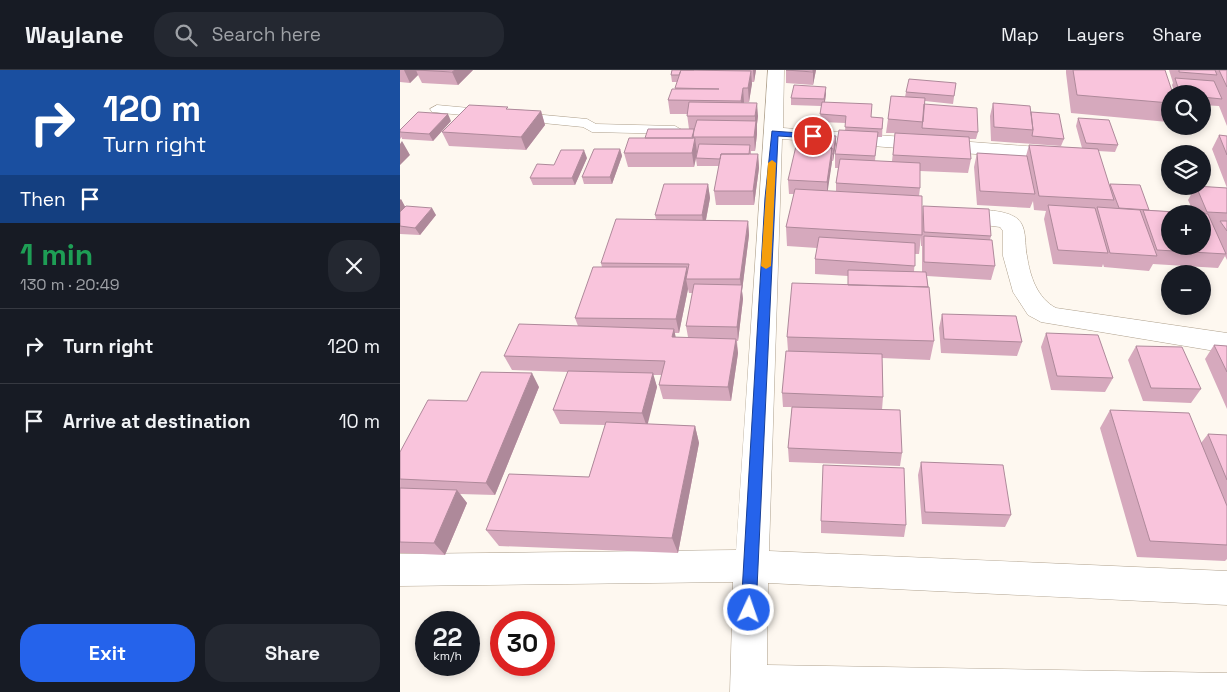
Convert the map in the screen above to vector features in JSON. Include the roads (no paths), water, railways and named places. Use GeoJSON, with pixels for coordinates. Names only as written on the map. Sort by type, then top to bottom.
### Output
{"type":"FeatureCollection","features":[{"type":"Feature","properties":{"kind":"street"},"geometry":{"type":"LineString","coordinates":[[776,70],[774,103],[765,133],[779,199],[751,580],[748,644],[749,688],[1227,692]]}},
{"type":"Feature","properties":{"kind":"street"},"geometry":{"type":"LineString","coordinates":[[765,133],[1065,155]]}},
{"type":"Feature","properties":{"kind":"street"},"geometry":{"type":"LineString","coordinates":[[933,213],[1000,219],[1008,222],[1014,230],[1015,256],[1025,292],[1037,309],[1050,316],[1227,343]]}},
{"type":"Feature","properties":{"kind":"street"},"geometry":{"type":"LineString","coordinates":[[400,570],[751,580],[1227,588]]}},
{"type":"Feature","properties":{"kind":"lane"},"geometry":{"type":"LineString","coordinates":[[437,109],[587,123],[592,128],[688,130]]}}]}
